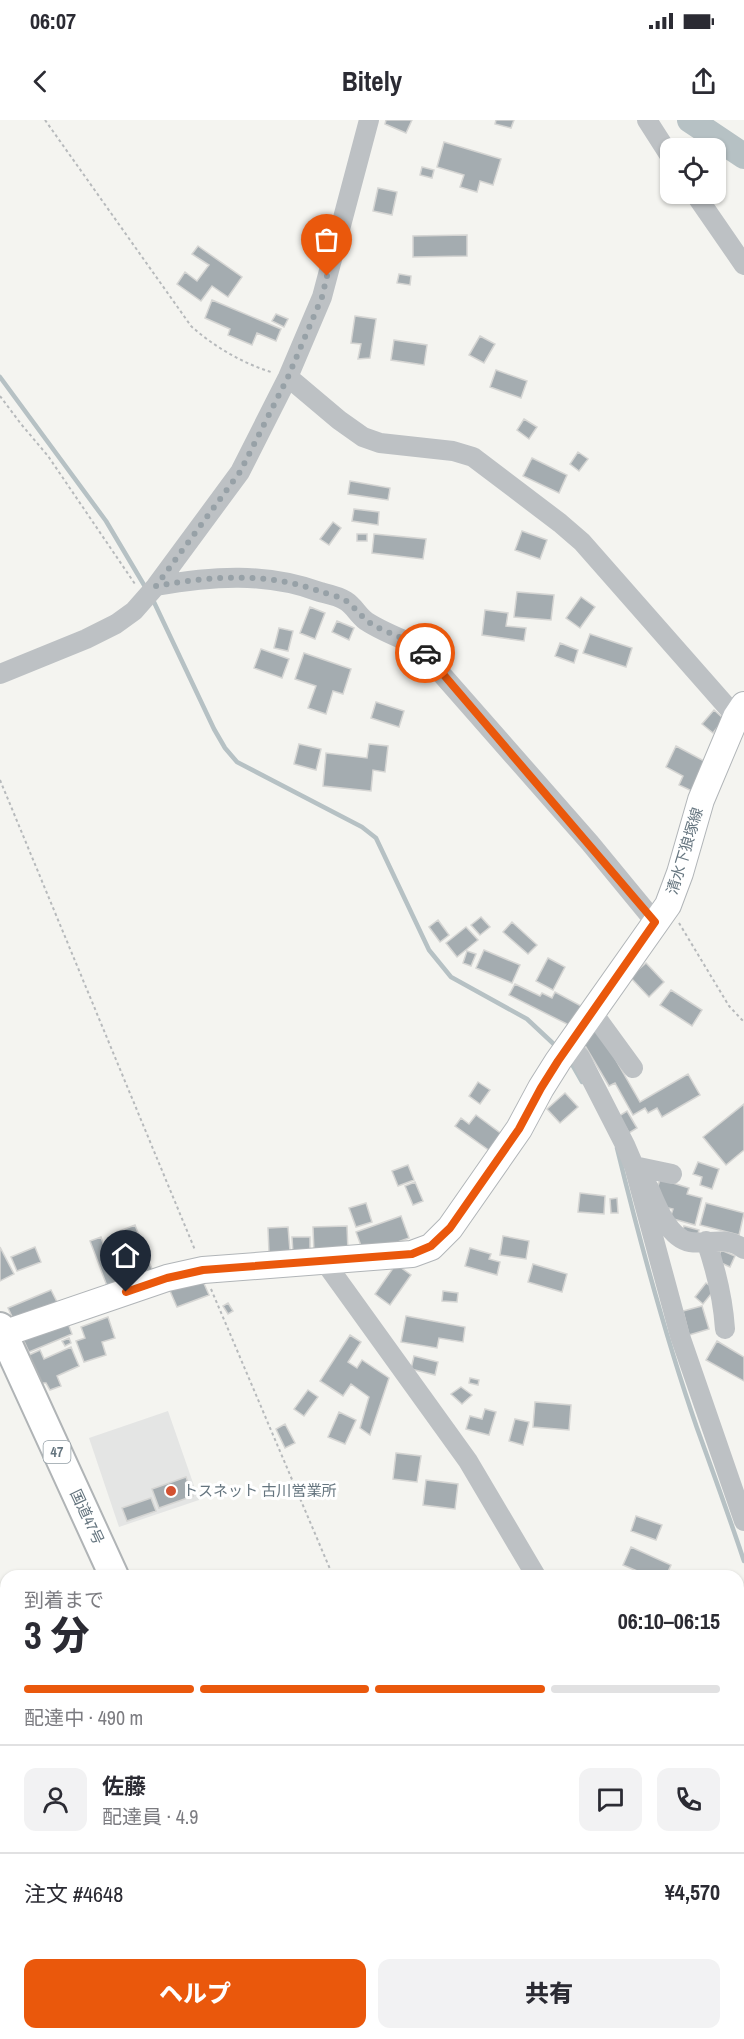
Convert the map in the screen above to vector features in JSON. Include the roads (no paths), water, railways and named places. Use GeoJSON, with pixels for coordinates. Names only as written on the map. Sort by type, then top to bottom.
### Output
{"type":"FeatureCollection","features":[{"type":"Feature","properties":{"kind":"highway","name":"国道47号"},"geometry":{"type":"LineString","coordinates":[[2,1330],[111,1570]]}},
{"type":"Feature","properties":{"kind":"main road","name":"清水下狼塚線"},"geometry":{"type":"LineString","coordinates":[[2,1330],[167,1278],[203,1270],[412,1254],[431,1246],[450,1228],[519,1129],[541,1088],[565,1051],[661,913],[680,873],[701,800],[740,711]]}},
{"type":"Feature","properties":{"kind":"street"},"geometry":{"type":"LineString","coordinates":[[0,674],[86,639],[116,624],[134,611],[150,593],[240,472],[288,377],[322,297],[369,120]]}},
{"type":"Feature","properties":{"kind":"street"},"geometry":{"type":"LineString","coordinates":[[647,120],[660,140]]}},
{"type":"Feature","properties":{"kind":"street"},"geometry":{"type":"LineString","coordinates":[[702,204],[744,265]]}},
{"type":"Feature","properties":{"kind":"street"},"geometry":{"type":"LineString","coordinates":[[288,377],[363,437],[380,443],[453,451],[472,457],[582,542],[740,711]]}},
{"type":"Feature","properties":{"kind":"street"},"geometry":{"type":"LineString","coordinates":[[150,593],[192,579],[235,576],[274,579],[313,589],[346,601],[364,620],[416,645],[552,800],[661,913]]}},
{"type":"Feature","properties":{"kind":"street"},"geometry":{"type":"LineString","coordinates":[[593,1013],[633,1068]]}},
{"type":"Feature","properties":{"kind":"street"},"geometry":{"type":"LineString","coordinates":[[565,1051],[579,1057],[634,1166],[680,1336],[744,1521]]}},
{"type":"Feature","properties":{"kind":"street"},"geometry":{"type":"LineString","coordinates":[[634,1166],[672,1174]]}},
{"type":"Feature","properties":{"kind":"street"},"geometry":{"type":"LineString","coordinates":[[634,1166],[649,1186],[664,1221],[676,1235],[688,1242],[706,1240],[730,1242],[744,1249]]}},
{"type":"Feature","properties":{"kind":"street"},"geometry":{"type":"LineString","coordinates":[[706,1240],[718,1275],[725,1329]]}},
{"type":"Feature","properties":{"kind":"street"},"geometry":{"type":"LineString","coordinates":[[324,1261],[468,1461],[532,1570]]}},
{"type":"Feature","properties":{"kind":"waterway"},"geometry":{"type":"LineString","coordinates":[[690,120],[744,156]]}},
{"type":"Feature","properties":{"kind":"waterway"},"geometry":{"type":"LineString","coordinates":[[0,377],[106,521],[147,590]]}},
{"type":"Feature","properties":{"kind":"waterway"},"geometry":{"type":"LineString","coordinates":[[153,600],[214,729],[225,748],[237,762],[362,827],[376,838],[429,950],[451,977],[527,1019],[558,1048]]}},
{"type":"Feature","properties":{"kind":"waterway"},"geometry":{"type":"LineString","coordinates":[[570,1061],[582,1082]]}},
{"type":"Feature","properties":{"kind":"waterway"},"geometry":{"type":"LineString","coordinates":[[617,1148],[674,1359],[744,1561]]}},
{"type":"Feature","properties":{"kind":"place","name":"トスネット 古川営業所"},"geometry":{"type":"Point","coordinates":[171,1491]}}]}
